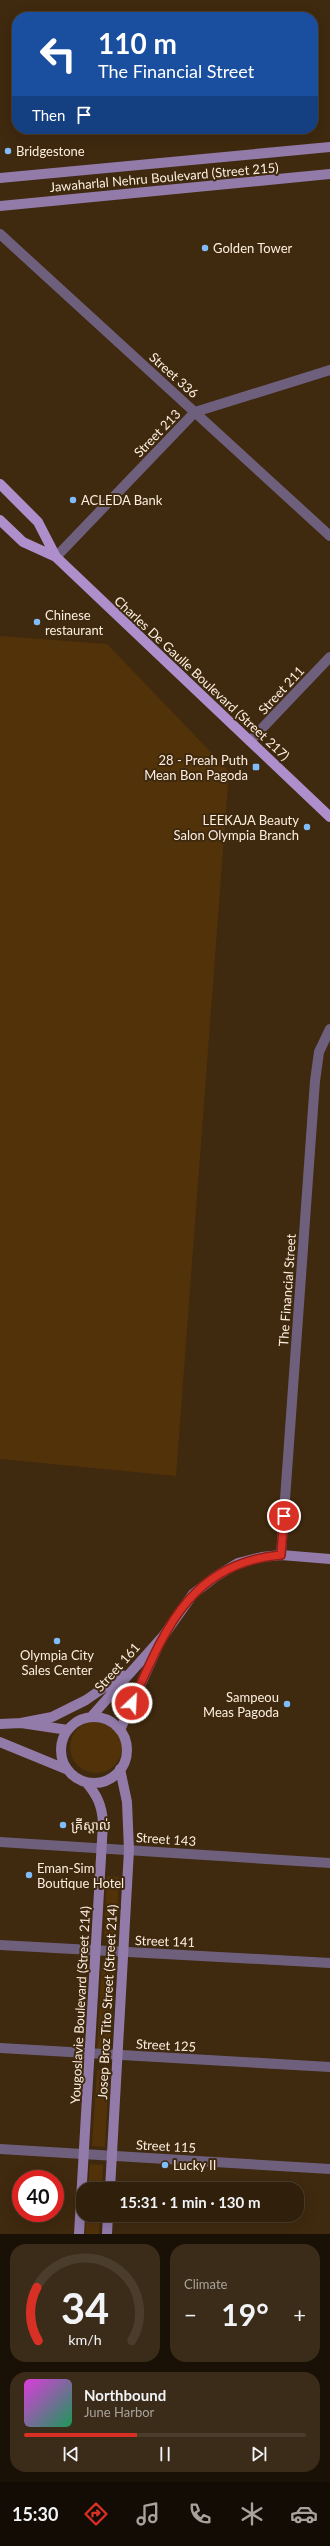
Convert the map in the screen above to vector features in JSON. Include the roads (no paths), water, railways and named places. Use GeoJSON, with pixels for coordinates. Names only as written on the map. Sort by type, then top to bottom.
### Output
{"type":"FeatureCollection","features":[{"type":"Feature","properties":{"kind":"main road","name":"Charles De Gaulle Boulevard (Street 217)"},"geometry":{"type":"LineString","coordinates":[[0,484],[38,522],[56,558]]}},
{"type":"Feature","properties":{"kind":"main road","name":"Charles De Gaulle Boulevard (Street 217)"},"geometry":{"type":"LineString","coordinates":[[0,520],[23,542],[56,558],[330,817]]}},
{"type":"Feature","properties":{"kind":"street","name":"Jawaharlal Nehru Boulevard (Street 215)"},"geometry":{"type":"LineString","coordinates":[[0,178],[330,147]]}},
{"type":"Feature","properties":{"kind":"street","name":"Jawaharlal Nehru Boulevard (Street 215)"},"geometry":{"type":"LineString","coordinates":[[0,206],[330,174]]}},
{"type":"Feature","properties":{"kind":"street","name":"Street 336"},"geometry":{"type":"LineString","coordinates":[[0,234],[330,536]]}},
{"type":"Feature","properties":{"kind":"street","name":"Street 213"},"geometry":{"type":"LineString","coordinates":[[56,558],[196,412],[330,370]]}},
{"type":"Feature","properties":{"kind":"street","name":"Street 211"},"geometry":{"type":"LineString","coordinates":[[250,742],[330,657]]}},
{"type":"Feature","properties":{"kind":"street","name":"The Financial Street"},"geometry":{"type":"LineString","coordinates":[[281,1555],[315,1081],[319,1052],[330,1029]]}},
{"type":"Feature","properties":{"kind":"street","name":"Street 161"},"geometry":{"type":"LineString","coordinates":[[91,1717],[140,1660],[164,1635],[193,1594],[215,1577],[238,1563],[262,1557],[281,1555],[330,1559]]}},
{"type":"Feature","properties":{"kind":"street","name":"Street 161"},"geometry":{"type":"LineString","coordinates":[[120,1730],[164,1635]]}},
{"type":"Feature","properties":{"kind":"street"},"geometry":{"type":"LineString","coordinates":[[0,1724],[21,1723],[52,1717],[86,1700],[140,1660]]}},
{"type":"Feature","properties":{"kind":"street"},"geometry":{"type":"LineString","coordinates":[[91,1717],[108,1720],[120,1730],[126,1745],[126,1754],[120,1769],[108,1780],[86,1782],[76,1777],[68,1770],[62,1760],[61,1749],[68,1730],[74,1723],[91,1717]]}},
{"type":"Feature","properties":{"kind":"street"},"geometry":{"type":"LineString","coordinates":[[21,1723],[68,1730]]}},
{"type":"Feature","properties":{"kind":"street"},"geometry":{"type":"LineString","coordinates":[[0,1742],[68,1770]]}},
{"type":"Feature","properties":{"kind":"street","name":"Josep Broz Tito Street (Street 214)"},"geometry":{"type":"LineString","coordinates":[[110,2182],[129,1850],[127,1802],[120,1769]]}},
{"type":"Feature","properties":{"kind":"street","name":"Yougoslavie Boulevard (Street 214)"},"geometry":{"type":"LineString","coordinates":[[79,2234],[102,1848],[102,1809],[98,1796],[86,1782]]}},
{"type":"Feature","properties":{"kind":"street","name":"Street 143"},"geometry":{"type":"LineString","coordinates":[[0,1842],[330,1862]]}},
{"type":"Feature","properties":{"kind":"street","name":"Street 141"},"geometry":{"type":"LineString","coordinates":[[0,1945],[330,1963]]}},
{"type":"Feature","properties":{"kind":"street","name":"Street 125"},"geometry":{"type":"LineString","coordinates":[[0,2048],[330,2067]]}},
{"type":"Feature","properties":{"kind":"street","name":"Street 115"},"geometry":{"type":"LineString","coordinates":[[0,2149],[330,2169]]}},
{"type":"Feature","properties":{"kind":"street"},"geometry":{"type":"LineString","coordinates":[[107,2234],[108,2222]]}},
{"type":"Feature","properties":{"kind":"place","name":"Bridgestone"},"geometry":{"type":"Point","coordinates":[8,151]}},
{"type":"Feature","properties":{"kind":"place","name":"Golden Tower"},"geometry":{"type":"Point","coordinates":[205,248]}},
{"type":"Feature","properties":{"kind":"place","name":"ACLEDA Bank"},"geometry":{"type":"Point","coordinates":[73,500]}},
{"type":"Feature","properties":{"kind":"place","name":"Chinese restaurant"},"geometry":{"type":"Point","coordinates":[37,622]}},
{"type":"Feature","properties":{"kind":"place","name":"28 - Preah Puth Mean Bon Pagoda"},"geometry":{"type":"Point","coordinates":[256,767]}},
{"type":"Feature","properties":{"kind":"place","name":"LEEKAJA Beauty Salon Olympia Branch"},"geometry":{"type":"Point","coordinates":[307,827]}},
{"type":"Feature","properties":{"kind":"place","name":"Olympia City Sales Center"},"geometry":{"type":"Point","coordinates":[57,1641]}},
{"type":"Feature","properties":{"kind":"place","name":"Sampeou Meas Pagoda"},"geometry":{"type":"Point","coordinates":[287,1704]}},
{"type":"Feature","properties":{"kind":"place","name":"គ្រីស្តាល់"},"geometry":{"type":"Point","coordinates":[63,1825]}},
{"type":"Feature","properties":{"kind":"place","name":"Eman-Sim Boutique Hotel"},"geometry":{"type":"Point","coordinates":[29,1875]}},
{"type":"Feature","properties":{"kind":"place","name":"Lucky II"},"geometry":{"type":"Point","coordinates":[165,2165]}}]}
